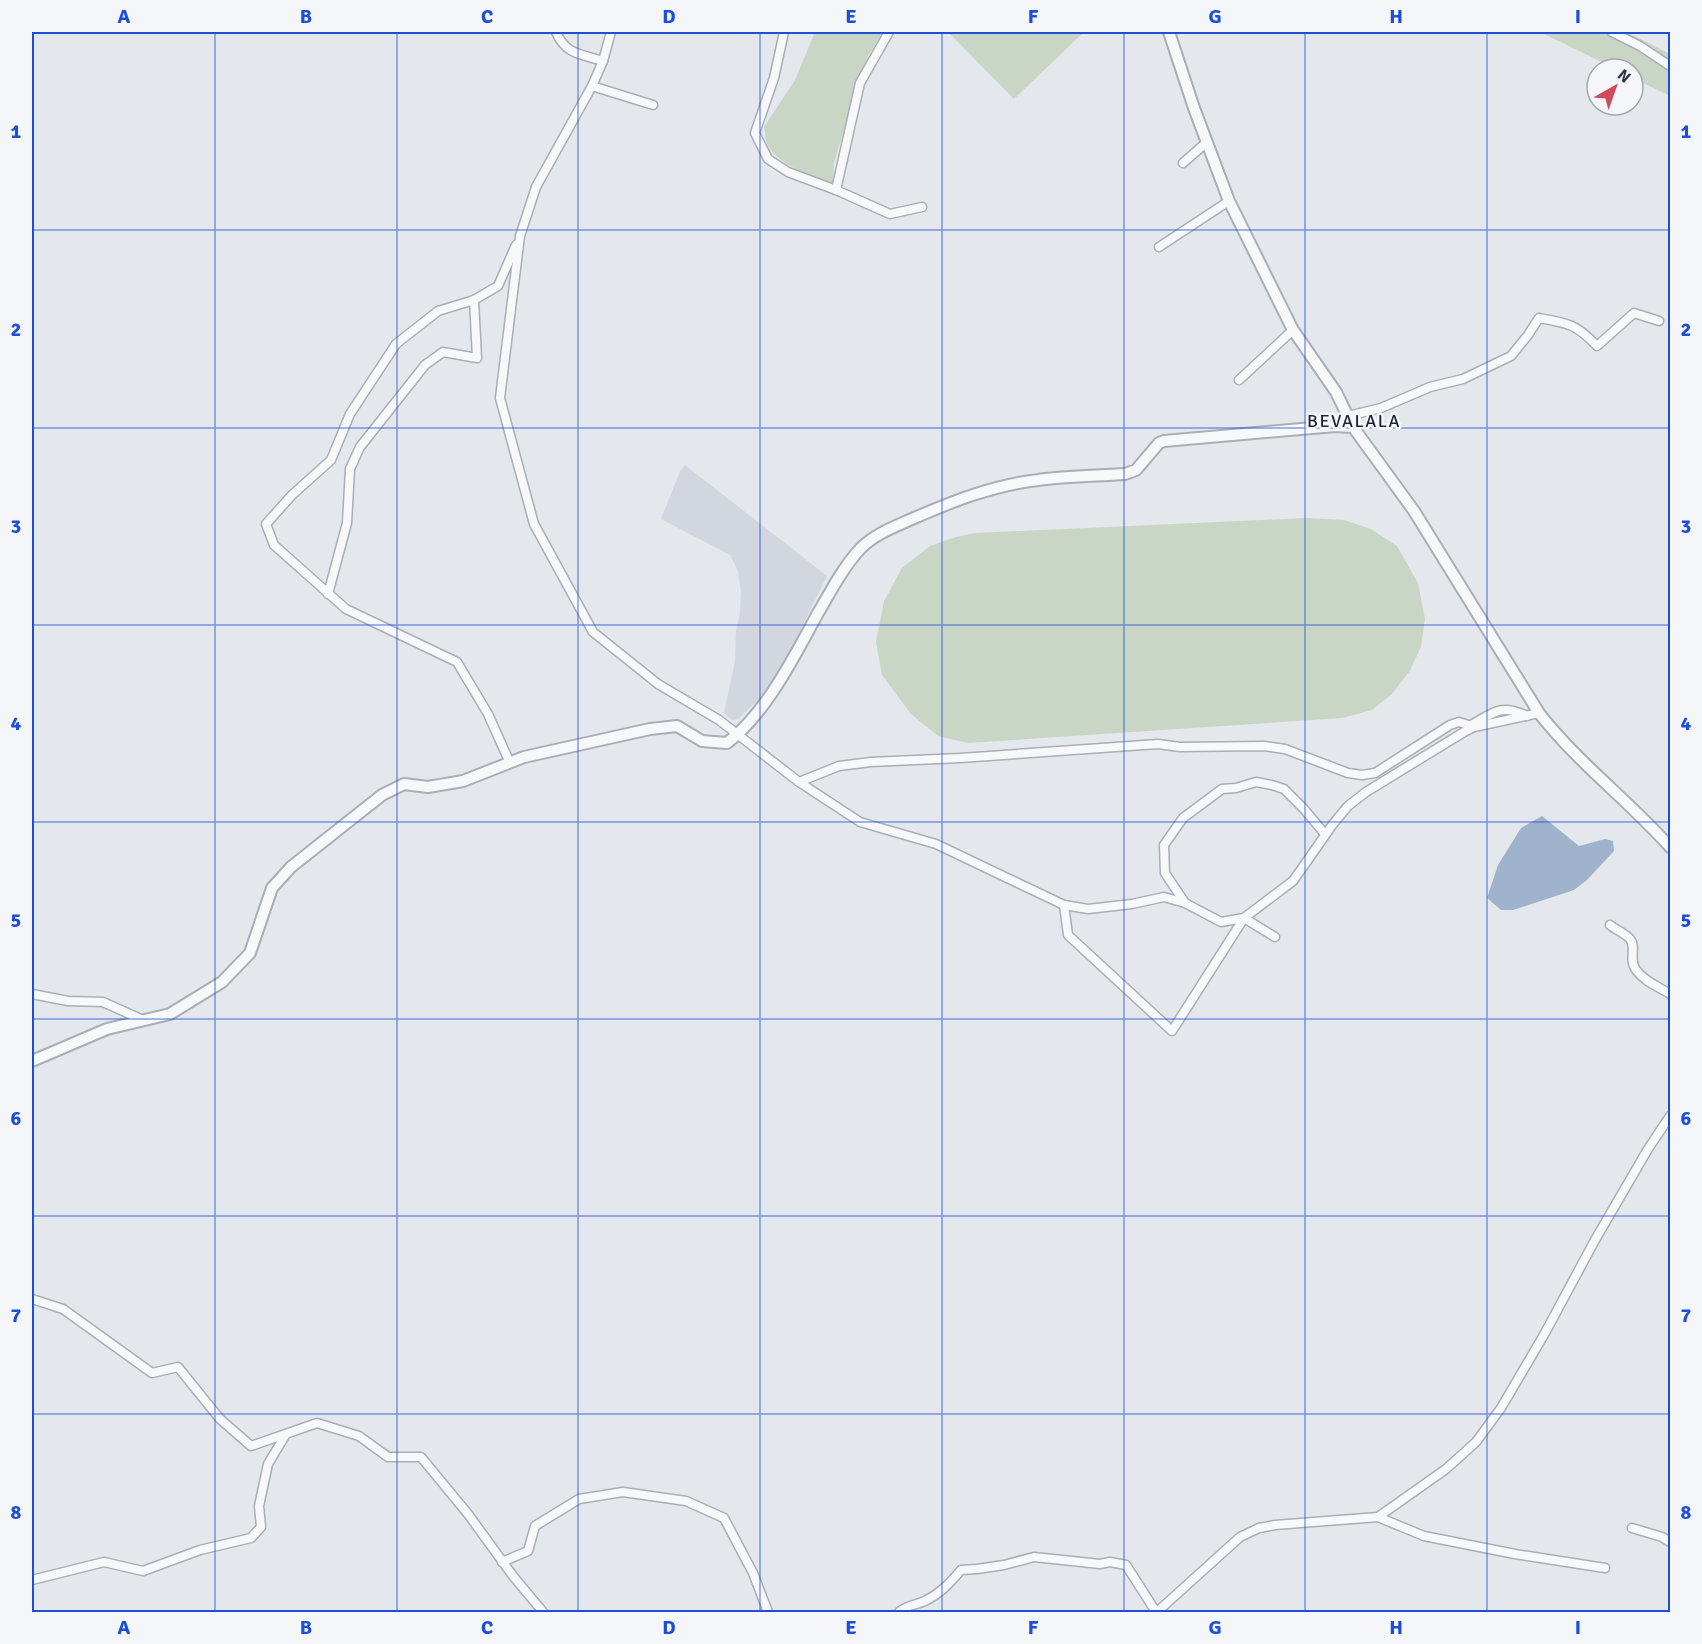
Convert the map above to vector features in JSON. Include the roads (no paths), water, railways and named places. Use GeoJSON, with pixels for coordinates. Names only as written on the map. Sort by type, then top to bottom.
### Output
{"type":"FeatureCollection","features":[{"type":"Feature","properties":{"kind":"street"},"geometry":{"type":"LineString","coordinates":[[556,32],[561,43],[568,50],[603,61]]}},
{"type":"Feature","properties":{"kind":"street"},"geometry":{"type":"LineString","coordinates":[[510,763],[488,714],[457,662],[346,609],[274,545],[266,524],[292,495],[331,460],[350,414],[396,344],[438,311],[474,300],[498,286],[520,236],[536,187],[592,86],[603,61],[611,32]]}},
{"type":"Feature","properties":{"kind":"street"},"geometry":{"type":"LineString","coordinates":[[784,32],[774,78],[755,133],[768,159],[788,172],[890,214],[922,207]]}},
{"type":"Feature","properties":{"kind":"street"},"geometry":{"type":"LineString","coordinates":[[836,190],[860,83],[889,32]]}},
{"type":"Feature","properties":{"kind":"street"},"geometry":{"type":"LineString","coordinates":[[1169,32],[1229,201],[1293,330],[1336,392],[1353,427],[1414,511],[1539,713],[1584,765],[1653,827],[1671,847]]}},
{"type":"Feature","properties":{"kind":"street"},"geometry":{"type":"LineString","coordinates":[[1612,32],[1640,46],[1671,66]]}},
{"type":"Feature","properties":{"kind":"street"},"geometry":{"type":"LineString","coordinates":[[592,86],[653,105]]}},
{"type":"Feature","properties":{"kind":"street"},"geometry":{"type":"LineString","coordinates":[[1183,163],[1207,142]]}},
{"type":"Feature","properties":{"kind":"street"},"geometry":{"type":"LineString","coordinates":[[1159,247],[1229,201]]}},
{"type":"Feature","properties":{"kind":"street"},"geometry":{"type":"LineString","coordinates":[[520,236],[500,398],[534,524],[593,632],[658,684],[719,720],[799,782],[860,822],[936,844],[1064,905],[1088,909],[1132,904],[1164,897],[1185,903],[1221,922],[1244,918],[1275,937]]}},
{"type":"Feature","properties":{"kind":"street"},"geometry":{"type":"LineString","coordinates":[[328,594],[347,523],[350,469],[360,447],[425,365],[443,352],[477,358],[474,300]]}},
{"type":"Feature","properties":{"kind":"street"},"geometry":{"type":"LineString","coordinates":[[1348,416],[1381,408],[1430,387],[1463,379],[1511,356],[1539,318],[1566,322],[1584,333],[1597,346],[1634,314],[1659,321]]}},
{"type":"Feature","properties":{"kind":"street"},"geometry":{"type":"LineString","coordinates":[[1239,380],[1293,330]]}},
{"type":"Feature","properties":{"kind":"street"},"geometry":{"type":"LineString","coordinates":[[32,1061],[107,1029],[170,1014],[222,982],[250,953],[272,888],[291,867],[382,795],[404,784],[428,787],[464,781],[524,758],[650,729],[677,726],[702,741],[727,743],[764,704],[835,583],[861,548],[881,532],[954,500],[995,488],[1038,480],[1125,474],[1136,470],[1159,443],[1164,441],[1335,426],[1353,427]]}},
{"type":"Feature","properties":{"kind":"street"},"geometry":{"type":"LineString","coordinates":[[1064,905],[1068,935],[1172,1031],[1244,918],[1293,881],[1325,834],[1348,806],[1366,792],[1469,728],[1539,713]]}},
{"type":"Feature","properties":{"kind":"street"},"geometry":{"type":"LineString","coordinates":[[799,782],[839,766],[871,762],[1158,744],[1180,747],[1263,746],[1285,749],[1362,775],[1375,773],[1450,725],[1460,722],[1469,728]]}},
{"type":"Feature","properties":{"kind":"street"},"geometry":{"type":"LineString","coordinates":[[1185,903],[1165,873],[1164,845],[1183,818],[1222,789],[1236,788],[1256,782],[1284,789],[1325,834]]}},
{"type":"Feature","properties":{"kind":"street"},"geometry":{"type":"LineString","coordinates":[[1610,925],[1630,939],[1634,946],[1631,958],[1635,969],[1646,979],[1671,994]]}},
{"type":"Feature","properties":{"kind":"street"},"geometry":{"type":"LineString","coordinates":[[32,994],[68,1001],[103,1002],[143,1020]]}},
{"type":"Feature","properties":{"kind":"street"},"geometry":{"type":"LineString","coordinates":[[1378,1517],[1446,1469],[1476,1442],[1501,1408],[1545,1333],[1594,1240],[1648,1149],[1671,1116]]}},
{"type":"Feature","properties":{"kind":"street"},"geometry":{"type":"LineString","coordinates":[[32,1299],[63,1309],[152,1373],[178,1367],[220,1419],[251,1446],[317,1423],[359,1436],[388,1457],[421,1456],[543,1612]]}},
{"type":"Feature","properties":{"kind":"street"},"geometry":{"type":"LineString","coordinates":[[32,1580],[104,1562],[142,1571],[200,1550],[251,1538],[261,1527],[260,1506],[268,1464],[287,1433]]}},
{"type":"Feature","properties":{"kind":"street"},"geometry":{"type":"LineString","coordinates":[[502,1562],[528,1551],[535,1526],[579,1499],[623,1492],[686,1501],[724,1518],[753,1573],[768,1612]]}},
{"type":"Feature","properties":{"kind":"street"},"geometry":{"type":"LineString","coordinates":[[911,1612],[944,1589],[961,1570],[1004,1565],[1034,1557],[1100,1564],[1110,1562],[1126,1564],[1157,1612],[1239,1537],[1259,1528],[1378,1517],[1424,1536],[1515,1554],[1605,1568]]}},
{"type":"Feature","properties":{"kind":"street"},"geometry":{"type":"LineString","coordinates":[[1632,1527],[1671,1542]]}},
{"type":"Feature","properties":{"kind":"street"},"geometry":{"type":"LineString","coordinates":[[899,1612],[904,1607],[923,1602]]}},
{"type":"Feature","properties":{"kind":"water"},"geometry":{"type":"Polygon","coordinates":[[[1542,816],[1579,846],[1605,839],[1613,841],[1614,851],[1587,880],[1574,890],[1513,910],[1501,910],[1487,898],[1498,865],[1521,828],[1542,816]]]}},
{"type":"Feature","properties":{"kind":"district","name":"BEVALALA"},"geometry":{"type":"Point","coordinates":[1354,421]}}]}
